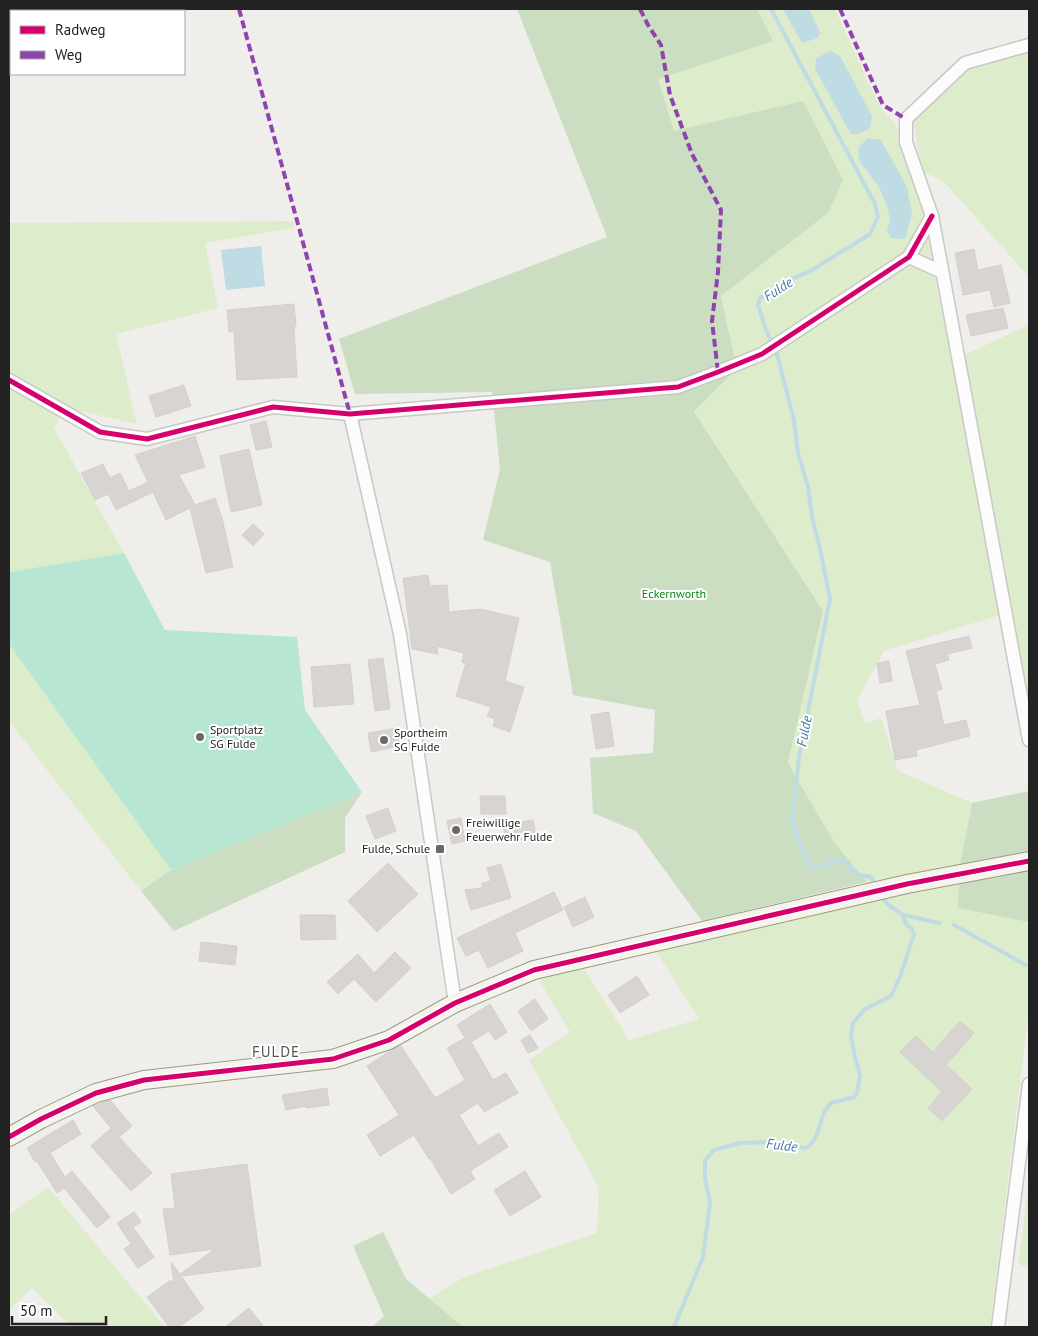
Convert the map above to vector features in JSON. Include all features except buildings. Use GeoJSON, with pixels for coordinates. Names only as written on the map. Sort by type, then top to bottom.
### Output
{"type":"FeatureCollection","features":[{"type":"Feature","properties":{"kind":"street"},"geometry":{"type":"LineString","coordinates":[[1029,45],[965,63],[906,119],[906,142],[932,216],[1029,740]]}},
{"type":"Feature","properties":{"kind":"street"},"geometry":{"type":"LineString","coordinates":[[9,380],[100,432],[147,439],[273,407],[350,414],[678,387],[762,354],[909,257],[932,216]]}},
{"type":"Feature","properties":{"kind":"street"},"geometry":{"type":"LineString","coordinates":[[909,257],[942,272]]}},
{"type":"Feature","properties":{"kind":"street"},"geometry":{"type":"LineString","coordinates":[[350,414],[400,634],[455,1003]]}},
{"type":"Feature","properties":{"kind":"street"},"geometry":{"type":"LineString","coordinates":[[9,1137],[41,1119],[96,1093],[144,1080],[333,1059],[389,1040],[455,1003],[534,970],[856,895],[1029,861]]}},
{"type":"Feature","properties":{"kind":"street"},"geometry":{"type":"LineString","coordinates":[[998,1327],[1029,1084]]}},
{"type":"Feature","properties":{"kind":"green space","name":"Eckernworth"},"geometry":{"type":"Polygon","coordinates":[[[517,9],[757,9],[773,41],[658,79],[674,131],[803,101],[843,180],[828,213],[721,296],[737,369],[694,411],[823,611],[788,763],[834,842],[867,882],[702,921],[636,831],[593,813],[590,758],[653,753],[655,710],[573,695],[550,562],[483,540],[500,469],[492,392],[355,394],[339,339],[607,237],[517,9]]]}},
{"type":"Feature","properties":{"kind":"green space"},"geometry":{"type":"Polygon","coordinates":[[[757,9],[835,9],[879,105],[896,125],[899,145],[925,214],[935,276],[1000,615],[884,651],[857,700],[865,723],[881,718],[898,771],[972,803],[960,865],[867,882],[834,842],[788,763],[823,611],[694,410],[737,369],[721,296],[828,213],[803,101],[674,132],[658,79],[772,41],[757,9]]]}},
{"type":"Feature","properties":{"kind":"green space"},"geometry":{"type":"Polygon","coordinates":[[[1029,52],[1029,277],[944,182],[922,171],[913,118],[968,67],[1029,52]]]}},
{"type":"Feature","properties":{"kind":"green space"},"geometry":{"type":"Polygon","coordinates":[[[293,221],[295,228],[205,243],[218,308],[116,334],[137,424],[67,408],[54,428],[124,553],[9,572],[9,223],[293,221]]]}},
{"type":"Feature","properties":{"kind":"green space"},"geometry":{"type":"Polygon","coordinates":[[[1029,325],[1029,701],[962,356],[1029,325]]]}},
{"type":"Feature","properties":{"kind":"green space","name":"Sportplatz SG Fulde"},"geometry":{"type":"Polygon","coordinates":[[[124,553],[165,630],[297,637],[305,710],[362,792],[171,870],[9,644],[9,572],[124,553]]]}},
{"type":"Feature","properties":{"kind":"green space"},"geometry":{"type":"Polygon","coordinates":[[[9,644],[171,870],[141,891],[9,721],[9,644]]]}},
{"type":"Feature","properties":{"kind":"green space"},"geometry":{"type":"Polygon","coordinates":[[[1029,791],[1029,922],[958,908],[960,865],[972,803],[1029,791]]]}},
{"type":"Feature","properties":{"kind":"green space"},"geometry":{"type":"Polygon","coordinates":[[[362,792],[345,818],[345,852],[174,931],[141,891],[171,870],[362,792]]]}},
{"type":"Feature","properties":{"kind":"green space"},"geometry":{"type":"Polygon","coordinates":[[[959,881],[1002,916],[1029,922],[1029,1009],[990,1327],[463,1327],[429,1299],[464,1277],[597,1233],[599,1188],[529,1060],[570,1032],[538,978],[583,968],[629,1040],[699,1019],[656,951],[959,881]]]}},
{"type":"Feature","properties":{"kind":"green space"},"geometry":{"type":"Polygon","coordinates":[[[1029,1179],[1029,1268],[1019,1264],[1029,1179]]]}},
{"type":"Feature","properties":{"kind":"green space"},"geometry":{"type":"Polygon","coordinates":[[[48,1187],[165,1327],[72,1327],[32,1288],[10,1309],[9,1215],[48,1187]]]}},
{"type":"Feature","properties":{"kind":"green space"},"geometry":{"type":"Polygon","coordinates":[[[383,1232],[406,1279],[463,1327],[372,1327],[384,1316],[353,1246],[383,1232]]]}},
{"type":"Feature","properties":{"kind":"water"},"geometry":{"type":"Polygon","coordinates":[[[783,9],[809,9],[820,32],[818,38],[802,43],[783,9]]]}},
{"type":"Feature","properties":{"kind":"water"},"geometry":{"type":"Polygon","coordinates":[[[831,51],[840,56],[872,116],[870,128],[859,134],[851,134],[815,69],[816,58],[831,51]]]}},
{"type":"Feature","properties":{"kind":"water"},"geometry":{"type":"Polygon","coordinates":[[[867,138],[881,140],[907,187],[912,214],[905,239],[891,238],[887,231],[890,221],[887,206],[879,187],[860,162],[858,149],[867,138]]]}},
{"type":"Feature","properties":{"kind":"water"},"geometry":{"type":"Polygon","coordinates":[[[261,246],[265,286],[226,290],[221,250],[261,246]]]}},
{"type":"Feature","properties":{"kind":"waterway","name":"Fulde"},"geometry":{"type":"LineString","coordinates":[[771,9],[875,204],[878,217],[870,234],[812,270],[786,282],[770,295],[761,297],[758,305],[766,330],[777,354],[794,420],[798,453],[808,487],[812,517],[830,599],[799,757],[792,821],[808,864],[814,868],[839,860],[848,864],[856,874],[871,877],[877,887]]}},
{"type":"Feature","properties":{"kind":"waterway","name":"Fulde"},"geometry":{"type":"LineString","coordinates":[[674,1327],[703,1257],[710,1202],[705,1179],[705,1161],[714,1150],[740,1143],[773,1142],[806,1148],[816,1137],[824,1113],[831,1103],[854,1097],[857,1093],[860,1075],[851,1036],[853,1023],[865,1009],[891,996],[900,977],[914,934],[912,929],[906,924],[903,915],[887,904],[881,895]]}},
{"type":"Feature","properties":{"kind":"waterway"},"geometry":{"type":"LineString","coordinates":[[903,915],[939,923]]}},
{"type":"Feature","properties":{"kind":"waterway"},"geometry":{"type":"LineString","coordinates":[[954,925],[1026,965]]}},
{"type":"Feature","properties":{"kind":"marked path"},"geometry":{"type":"LineString","coordinates":[[239,9],[350,414]]}},
{"type":"Feature","properties":{"kind":"marked path"},"geometry":{"type":"LineString","coordinates":[[640,9],[661,45],[670,95],[692,154],[721,210],[718,272],[712,321],[718,372]]}},
{"type":"Feature","properties":{"kind":"marked path"},"geometry":{"type":"LineString","coordinates":[[840,9],[883,105],[906,119]]}},
{"type":"Feature","properties":{"kind":"cycle path"},"geometry":{"type":"LineString","coordinates":[[9,380],[100,432],[147,439],[273,407],[350,414],[678,387],[762,354],[909,257],[932,216]]}},
{"type":"Feature","properties":{"kind":"cycle path"},"geometry":{"type":"LineString","coordinates":[[9,1137],[41,1119],[96,1093],[144,1080],[333,1059],[389,1040],[455,1003],[534,970],[907,884],[1029,861]]}},
{"type":"Feature","properties":{"kind":"place","name":"Sportplatz SG Fulde"},"geometry":{"type":"Point","coordinates":[200,737]}},
{"type":"Feature","properties":{"kind":"place","name":"Sportheim SG Fulde"},"geometry":{"type":"Point","coordinates":[384,740]}},
{"type":"Feature","properties":{"kind":"place","name":"Freiwillige Feuerwehr Fulde"},"geometry":{"type":"Point","coordinates":[456,830]}},
{"type":"Feature","properties":{"kind":"place","name":"Fulde, Schule"},"geometry":{"type":"Point","coordinates":[440,849]}},
{"type":"Feature","properties":{"kind":"district","name":"FULDE"},"geometry":{"type":"Point","coordinates":[276,1052]}}]}
